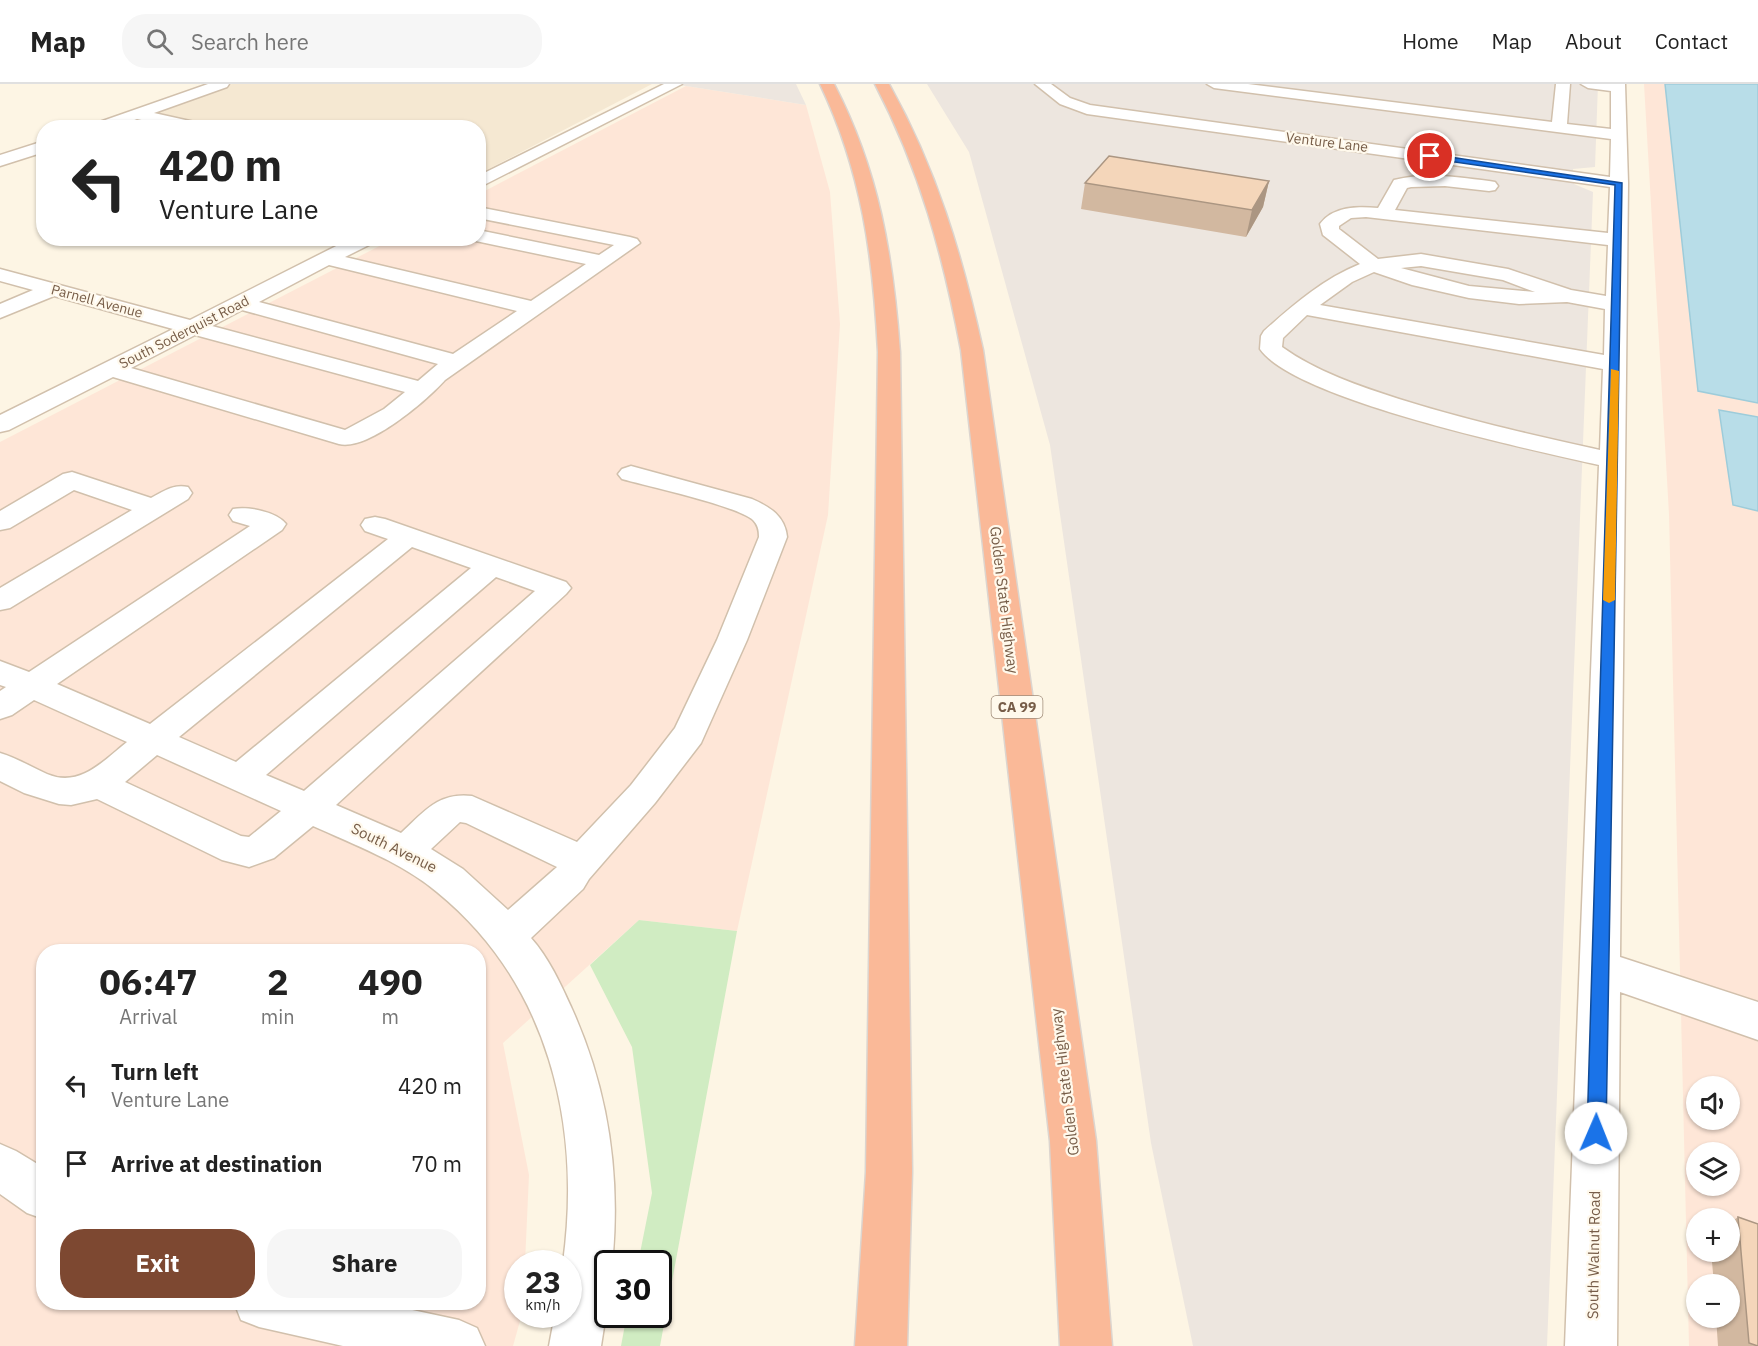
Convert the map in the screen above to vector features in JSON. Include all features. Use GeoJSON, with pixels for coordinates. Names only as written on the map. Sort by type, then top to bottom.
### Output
{"type":"FeatureCollection","features":[{"type":"Feature","properties":{"kind":"highway"},"geometry":{"type":"LineString","coordinates":[[827,84],[853,140],[867,187],[879,243],[889,352],[889,1172],[881,1346]]}},
{"type":"Feature","properties":{"kind":"highway","name":"Golden State Highway"},"geometry":{"type":"LineString","coordinates":[[882,84],[920,158],[939,210],[957,272],[972,350],[1073,1141],[1086,1346]]}},
{"type":"Feature","properties":{"kind":"street"},"geometry":{"type":"LineString","coordinates":[[119,120],[222,84]]}},
{"type":"Feature","properties":{"kind":"street","name":"Venture Lane"},"geometry":{"type":"LineString","coordinates":[[1042,84],[1065,101],[1087,109],[1566,163],[1614,194]]}},
{"type":"Feature","properties":{"kind":"street"},"geometry":{"type":"LineString","coordinates":[[1214,84],[1559,128],[1618,140]]}},
{"type":"Feature","properties":{"kind":"street"},"geometry":{"type":"LineString","coordinates":[[1559,128],[1563,84]]}},
{"type":"Feature","properties":{"kind":"street","name":"South Walnut Road"},"geometry":{"type":"LineString","coordinates":[[1591,1346],[1617,240],[1614,194],[1618,140],[1608,85]]}},
{"type":"Feature","properties":{"kind":"street"},"geometry":{"type":"LineString","coordinates":[[486,179],[671,86]]}},
{"type":"Feature","properties":{"kind":"street"},"geometry":{"type":"LineString","coordinates":[[136,114],[164,120]]}},
{"type":"Feature","properties":{"kind":"street"},"geometry":{"type":"LineString","coordinates":[[1566,163],[1569,139],[1618,140]]}},
{"type":"Feature","properties":{"kind":"street"},"geometry":{"type":"LineString","coordinates":[[0,161],[36,149]]}},
{"type":"Feature","properties":{"kind":"street"},"geometry":{"type":"LineString","coordinates":[[1384,214],[1400,184],[1411,180],[1501,188]]}},
{"type":"Feature","properties":{"kind":"street"},"geometry":{"type":"LineString","coordinates":[[1374,265],[1330,231],[1329,224],[1347,213],[1384,214],[1617,240]]}},
{"type":"Feature","properties":{"kind":"street"},"geometry":{"type":"LineString","coordinates":[[111,369],[348,439],[393,414],[423,390],[437,375],[630,243],[486,214]]}},
{"type":"Feature","properties":{"kind":"street"},"geometry":{"type":"LineString","coordinates":[[486,238],[602,262]]}},
{"type":"Feature","properties":{"kind":"street","name":"South Soderquist Road"},"geometry":{"type":"LineString","coordinates":[[0,425],[352,246]]}},
{"type":"Feature","properties":{"kind":"street"},"geometry":{"type":"LineString","coordinates":[[327,259],[532,308]]}},
{"type":"Feature","properties":{"kind":"street"},"geometry":{"type":"LineString","coordinates":[[1612,460],[1456,424],[1319,380],[1288,363],[1271,349],[1272,336],[1314,296],[1358,270],[1400,260],[1420,260],[1508,275],[1567,296],[1616,304]]}},
{"type":"Feature","properties":{"kind":"street","name":"Parnell Avenue"},"geometry":{"type":"LineString","coordinates":[[0,275],[423,390]]}},
{"type":"Feature","properties":{"kind":"street"},"geometry":{"type":"LineString","coordinates":[[0,312],[53,289]]}},
{"type":"Feature","properties":{"kind":"street"},"geometry":{"type":"LineString","coordinates":[[240,303],[456,362]]}},
{"type":"Feature","properties":{"kind":"street"},"geometry":{"type":"LineString","coordinates":[[1302,308],[1614,364]]}},
{"type":"Feature","properties":{"kind":"street"},"geometry":{"type":"LineString","coordinates":[[507,936],[562,887],[570,859],[643,794],[689,734],[732,640],[772,537],[772,526],[761,513],[743,505],[631,474]]}},
{"type":"Feature","properties":{"kind":"street"},"geometry":{"type":"LineString","coordinates":[[0,522],[72,480],[154,508]]}},
{"type":"Feature","properties":{"kind":"street"},"geometry":{"type":"LineString","coordinates":[[0,601],[179,493]]}},
{"type":"Feature","properties":{"kind":"street"},"geometry":{"type":"LineString","coordinates":[[0,707],[17,679],[272,524],[243,514]]}},
{"type":"Feature","properties":{"kind":"street"},"geometry":{"type":"LineString","coordinates":[[98,784],[236,850],[249,852],[261,848],[310,809],[556,588],[375,525]]}},
{"type":"Feature","properties":{"kind":"street"},"geometry":{"type":"LineString","coordinates":[[0,766],[52,790],[68,793],[85,790],[98,784],[409,536]]}},
{"type":"Feature","properties":{"kind":"street"},"geometry":{"type":"LineString","coordinates":[[239,778],[493,566]]}},
{"type":"Feature","properties":{"kind":"street","name":"South Avenue"},"geometry":{"type":"LineString","coordinates":[[17,679],[405,851],[454,881],[486,910],[535,975],[560,1026],[571,1058],[584,1112],[591,1168],[591,1227],[584,1293],[574,1346]]}},
{"type":"Feature","properties":{"kind":"street"},"geometry":{"type":"LineString","coordinates":[[405,851],[449,811],[457,808],[472,810],[570,859]]}},
{"type":"Feature","properties":{"kind":"street"},"geometry":{"type":"LineString","coordinates":[[1600,968],[1758,1021]]}},
{"type":"Feature","properties":{"kind":"street"},"geometry":{"type":"LineString","coordinates":[[0,1167],[36,1191]]}},
{"type":"Feature","properties":{"kind":"street"},"geometry":{"type":"LineString","coordinates":[[295,1310],[459,1346]]}},
{"type":"Feature","properties":{"kind":"shaded area"},"geometry":{"type":"Polygon","coordinates":[[[232,84],[652,84],[486,170],[486,120],[185,120],[155,114],[157,111],[232,84]]]}},
{"type":"Feature","properties":{"kind":"shaded area"},"geometry":{"type":"Polygon","coordinates":[[[670,84],[796,84],[806,105],[686,86],[670,84]]]}},
{"type":"Feature","properties":{"kind":"shaded area"},"geometry":{"type":"Polygon","coordinates":[[[927,84],[1598,84],[1595,167],[1573,169],[1574,184],[1593,192],[1547,1346],[1193,1346],[1151,1143],[1050,445],[969,152],[927,84]]]}},
{"type":"Feature","properties":{"kind":"shaded area"},"geometry":{"type":"Polygon","coordinates":[[[1644,84],[1758,84],[1758,1346],[1689,1346],[1689,1328],[1740,1328],[1740,1274],[1687,1274],[1687,1262],[1740,1262],[1740,1208],[1686,1208],[1686,1221],[1669,514],[1644,84]]]}},
{"type":"Feature","properties":{"kind":"shaded area"},"geometry":{"type":"Polygon","coordinates":[[[686,86],[806,105],[830,192],[840,324],[828,515],[737,931],[639,920],[503,1043],[529,1175],[526,1250],[504,1250],[504,1328],[518,1328],[513,1346],[0,1346],[0,442],[379,246],[486,246],[486,190],[686,86]]]}},
{"type":"Feature","properties":{"kind":"green space"},"geometry":{"type":"Polygon","coordinates":[[[639,920],[737,931],[672,1281],[672,1250],[641,1250],[652,1193],[632,1047],[590,965],[639,920]]]}},
{"type":"Feature","properties":{"kind":"green space"},"geometry":{"type":"Polygon","coordinates":[[[624,1328],[663,1328],[660,1346],[621,1346],[624,1328]]]}},
{"type":"Feature","properties":{"kind":"water"},"geometry":{"type":"Polygon","coordinates":[[[1665,84],[1758,84],[1758,403],[1698,391],[1665,84]]]}},
{"type":"Feature","properties":{"kind":"water"},"geometry":{"type":"Polygon","coordinates":[[[1719,410],[1758,417],[1758,511],[1733,505],[1719,410]]]}},
{"type":"Feature","properties":{"kind":"building"},"geometry":{"type":"Polygon","coordinates":[[[1109,156],[1269,181],[1252,210],[1085,183],[1109,156]]]}},
{"type":"Feature","properties":{"kind":"building"},"geometry":{"type":"Polygon","coordinates":[[[1740,1218],[1758,1224],[1758,1346],[1749,1343],[1740,1218]]]}},
{"type":"Feature","properties":{"kind":"slow traffic"},"geometry":{"type":"LineString","coordinates":[[1609,600],[1614,371]]}},
{"type":"Feature","properties":{"kind":"route"},"geometry":{"type":"LineString","coordinates":[[1430,156],[1619,183],[1596,1133]]}}]}
